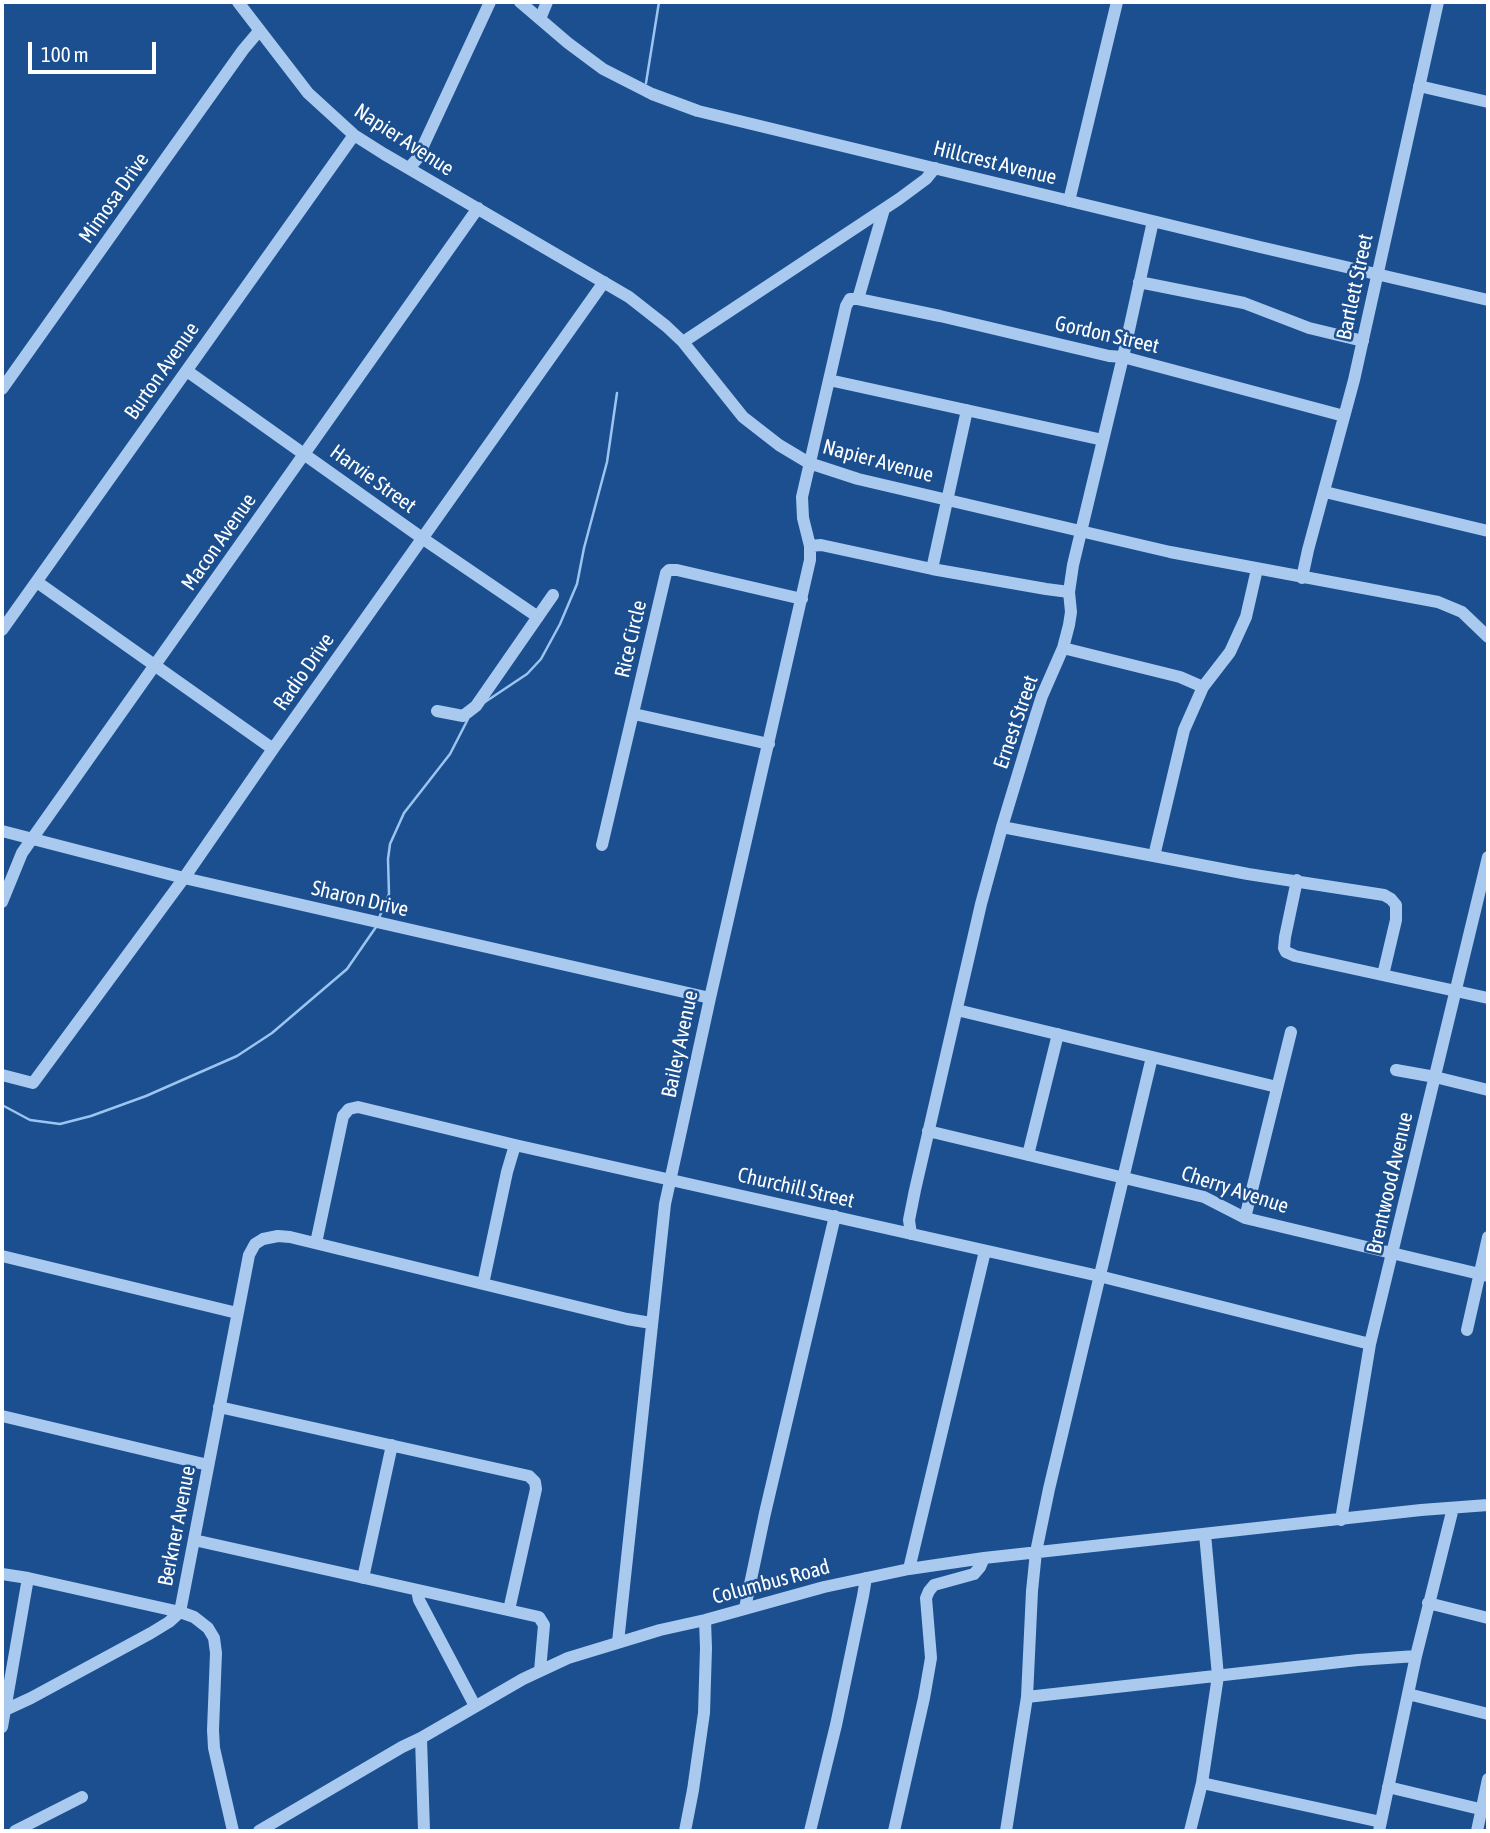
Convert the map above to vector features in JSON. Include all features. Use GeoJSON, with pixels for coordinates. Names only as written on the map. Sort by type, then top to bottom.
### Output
{"type":"FeatureCollection","features":[{"type":"Feature","properties":{"kind":"street","name":"Napier Avenue"},"geometry":{"type":"LineString","coordinates":[[238,2],[313,99],[354,135],[629,297],[683,342],[743,417],[779,445],[809,463],[858,479],[1170,552],[1438,602],[1482,623],[1488,637]]}},
{"type":"Feature","properties":{"kind":"street"},"geometry":{"type":"LineString","coordinates":[[409,168],[417,159],[490,2]]}},
{"type":"Feature","properties":{"kind":"street","name":"Hillcrest Avenue"},"geometry":{"type":"LineString","coordinates":[[520,2],[568,43],[603,68],[640,89],[676,104],[1488,300]]}},
{"type":"Feature","properties":{"kind":"street"},"geometry":{"type":"LineString","coordinates":[[540,19],[547,2]]}},
{"type":"Feature","properties":{"kind":"street"},"geometry":{"type":"LineString","coordinates":[[1069,201],[1117,2]]}},
{"type":"Feature","properties":{"kind":"street","name":"Bartlett Street"},"geometry":{"type":"LineString","coordinates":[[1302,578],[1363,341],[1438,2]]}},
{"type":"Feature","properties":{"kind":"street","name":"Mimosa Drive"},"geometry":{"type":"LineString","coordinates":[[2,389],[259,31]]}},
{"type":"Feature","properties":{"kind":"street"},"geometry":{"type":"LineString","coordinates":[[1419,86],[1488,102]]}},
{"type":"Feature","properties":{"kind":"street","name":"Burton Avenue"},"geometry":{"type":"LineString","coordinates":[[2,631],[354,135]]}},
{"type":"Feature","properties":{"kind":"street"},"geometry":{"type":"LineString","coordinates":[[683,342],[884,209],[926,179],[935,168]]}},
{"type":"Feature","properties":{"kind":"street","name":"Macon Avenue"},"geometry":{"type":"LineString","coordinates":[[2,902],[22,853],[478,208]]}},
{"type":"Feature","properties":{"kind":"street","name":"Bailey Avenue"},"geometry":{"type":"LineString","coordinates":[[618,1642],[665,1204],[810,560],[802,507],[809,463],[846,306],[850,299],[858,299],[884,209]]}},
{"type":"Feature","properties":{"kind":"street","name":"Ernest Street"},"geometry":{"type":"LineString","coordinates":[[911,1234],[909,1220],[981,904],[1042,696],[1063,648],[1071,612],[1069,592],[1073,565],[1153,221]]}},
{"type":"Feature","properties":{"kind":"street","name":"Radio Drive"},"geometry":{"type":"LineString","coordinates":[[2,1075],[33,1083],[184,878],[604,282]]}},
{"type":"Feature","properties":{"kind":"street"},"geometry":{"type":"LineString","coordinates":[[1139,282],[1244,303],[1309,328],[1363,341]]}},
{"type":"Feature","properties":{"kind":"street","name":"Gordon Street"},"geometry":{"type":"LineString","coordinates":[[858,299],[1108,356],[1123,357],[1345,416]]}},
{"type":"Feature","properties":{"kind":"street","name":"Harvie Street"},"geometry":{"type":"LineString","coordinates":[[187,371],[538,617]]}},
{"type":"Feature","properties":{"kind":"street"},"geometry":{"type":"LineString","coordinates":[[829,380],[1103,440]]}},
{"type":"Feature","properties":{"kind":"street"},"geometry":{"type":"LineString","coordinates":[[932,569],[967,410]]}},
{"type":"Feature","properties":{"kind":"street"},"geometry":{"type":"LineString","coordinates":[[1325,492],[1488,531]]}},
{"type":"Feature","properties":{"kind":"street"},"geometry":{"type":"LineString","coordinates":[[810,546],[821,545],[932,569],[1069,592]]}},
{"type":"Feature","properties":{"kind":"street"},"geometry":{"type":"LineString","coordinates":[[1154,856],[1184,730],[1203,687],[1230,652],[1246,617],[1257,569]]}},
{"type":"Feature","properties":{"kind":"street","name":"Rice Circle"},"geometry":{"type":"LineString","coordinates":[[634,714],[662,587],[669,570],[802,598]]}},
{"type":"Feature","properties":{"kind":"street"},"geometry":{"type":"LineString","coordinates":[[37,582],[273,749]]}},
{"type":"Feature","properties":{"kind":"street"},"geometry":{"type":"LineString","coordinates":[[437,711],[463,716],[476,706],[553,595]]}},
{"type":"Feature","properties":{"kind":"street"},"geometry":{"type":"LineString","coordinates":[[1063,648],[1180,677],[1203,687]]}},
{"type":"Feature","properties":{"kind":"street"},"geometry":{"type":"LineString","coordinates":[[602,845],[634,714],[769,744]]}},
{"type":"Feature","properties":{"kind":"street"},"geometry":{"type":"LineString","coordinates":[[1002,827],[1248,874],[1384,895],[1396,905],[1383,975]]}},
{"type":"Feature","properties":{"kind":"street","name":"Sharon Drive"},"geometry":{"type":"LineString","coordinates":[[2,831],[184,878],[710,998]]}},
{"type":"Feature","properties":{"kind":"street","name":"Brentwood Avenue"},"geometry":{"type":"LineString","coordinates":[[1341,1520],[1370,1343],[1456,990],[1483,904],[1488,857]]}},
{"type":"Feature","properties":{"kind":"street"},"geometry":{"type":"LineString","coordinates":[[1297,880],[1285,937],[1286,952],[1488,998]]}},
{"type":"Feature","properties":{"kind":"street"},"geometry":{"type":"LineString","coordinates":[[957,1010],[1277,1087]]}},
{"type":"Feature","properties":{"kind":"street"},"geometry":{"type":"LineString","coordinates":[[1245,1218],[1291,1032]]}},
{"type":"Feature","properties":{"kind":"street"},"geometry":{"type":"LineString","coordinates":[[1028,1155],[1058,1034]]}},
{"type":"Feature","properties":{"kind":"street"},"geometry":{"type":"LineString","coordinates":[[1006,1831],[1027,1697],[1035,1552],[1152,1057]]}},
{"type":"Feature","properties":{"kind":"street"},"geometry":{"type":"LineString","coordinates":[[1396,1070],[1488,1090]]}},
{"type":"Feature","properties":{"kind":"street","name":"Churchill Street"},"geometry":{"type":"LineString","coordinates":[[316,1243],[343,1116],[349,1109],[358,1107],[1099,1276],[1370,1343]]}},
{"type":"Feature","properties":{"kind":"street","name":"Cherry Avenue"},"geometry":{"type":"LineString","coordinates":[[928,1131],[1204,1196],[1245,1218],[1484,1275]]}},
{"type":"Feature","properties":{"kind":"street"},"geometry":{"type":"LineString","coordinates":[[484,1284],[515,1144]]}},
{"type":"Feature","properties":{"kind":"street"},"geometry":{"type":"LineString","coordinates":[[745,1608],[835,1216]]}},
{"type":"Feature","properties":{"kind":"street","name":"Berkner Avenue"},"geometry":{"type":"LineString","coordinates":[[233,1831],[214,1748],[216,1644],[208,1628],[200,1620],[180,1612],[251,1252],[255,1244],[270,1236],[316,1243]]}},
{"type":"Feature","properties":{"kind":"street"},"geometry":{"type":"LineString","coordinates":[[1467,1330],[1484,1275],[1488,1237]]}},
{"type":"Feature","properties":{"kind":"street"},"geometry":{"type":"LineString","coordinates":[[316,1243],[651,1323]]}},
{"type":"Feature","properties":{"kind":"street"},"geometry":{"type":"LineString","coordinates":[[909,1569],[985,1251]]}},
{"type":"Feature","properties":{"kind":"street"},"geometry":{"type":"LineString","coordinates":[[2,1256],[237,1313]]}},
{"type":"Feature","properties":{"kind":"street"},"geometry":{"type":"LineString","coordinates":[[219,1407],[525,1475],[535,1482],[536,1489],[509,1610]]}},
{"type":"Feature","properties":{"kind":"street"},"geometry":{"type":"LineString","coordinates":[[2,1416],[208,1465]]}},
{"type":"Feature","properties":{"kind":"street"},"geometry":{"type":"LineString","coordinates":[[363,1578],[393,1445]]}},
{"type":"Feature","properties":{"kind":"street","name":"Columbus Road"},"geometry":{"type":"LineString","coordinates":[[259,1831],[475,1706],[568,1658],[745,1608],[909,1569],[984,1558],[1420,1510],[1488,1505]]}},
{"type":"Feature","properties":{"kind":"street"},"geometry":{"type":"LineString","coordinates":[[1202,1783],[1380,1827],[1428,1603],[1453,1508]]}},
{"type":"Feature","properties":{"kind":"street"},"geometry":{"type":"LineString","coordinates":[[1190,1831],[1202,1783],[1218,1676],[1205,1534]]}},
{"type":"Feature","properties":{"kind":"street"},"geometry":{"type":"LineString","coordinates":[[194,1540],[539,1616],[543,1622],[540,1671]]}},
{"type":"Feature","properties":{"kind":"street"},"geometry":{"type":"LineString","coordinates":[[894,1831],[931,1658],[926,1598],[934,1586],[974,1574],[984,1558]]}},
{"type":"Feature","properties":{"kind":"street"},"geometry":{"type":"LineString","coordinates":[[2,1574],[180,1612]]}},
{"type":"Feature","properties":{"kind":"street"},"geometry":{"type":"LineString","coordinates":[[2,1727],[28,1578]]}},
{"type":"Feature","properties":{"kind":"street"},"geometry":{"type":"LineString","coordinates":[[810,1831],[836,1725],[866,1578]]}},
{"type":"Feature","properties":{"kind":"street"},"geometry":{"type":"LineString","coordinates":[[417,1590],[419,1600],[475,1706]]}},
{"type":"Feature","properties":{"kind":"street"},"geometry":{"type":"LineString","coordinates":[[1428,1603],[1488,1618]]}},
{"type":"Feature","properties":{"kind":"street"},"geometry":{"type":"LineString","coordinates":[[5,1710],[151,1633],[180,1612]]}},
{"type":"Feature","properties":{"kind":"street"},"geometry":{"type":"LineString","coordinates":[[685,1831],[704,1713],[705,1620]]}},
{"type":"Feature","properties":{"kind":"street"},"geometry":{"type":"LineString","coordinates":[[1027,1697],[1358,1660],[1416,1656]]}},
{"type":"Feature","properties":{"kind":"street"},"geometry":{"type":"LineString","coordinates":[[1408,1694],[1488,1714]]}},
{"type":"Feature","properties":{"kind":"street"},"geometry":{"type":"LineString","coordinates":[[421,1738],[424,1831]]}},
{"type":"Feature","properties":{"kind":"street"},"geometry":{"type":"LineString","coordinates":[[1477,1831],[1485,1810],[1488,1779]]}},
{"type":"Feature","properties":{"kind":"street"},"geometry":{"type":"LineString","coordinates":[[1388,1787],[1485,1810]]}},
{"type":"Feature","properties":{"kind":"street"},"geometry":{"type":"LineString","coordinates":[[15,1831],[82,1797]]}},
{"type":"Feature","properties":{"kind":"waterway"},"geometry":{"type":"LineString","coordinates":[[646,83],[659,2]]}},
{"type":"Feature","properties":{"kind":"waterway"},"geometry":{"type":"LineString","coordinates":[[485,702],[527,674],[541,659],[560,624],[577,584],[607,462],[617,393]]}},
{"type":"Feature","properties":{"kind":"waterway"},"geometry":{"type":"LineString","coordinates":[[379,918],[389,894],[390,844],[404,813],[450,754],[468,719]]}},
{"type":"Feature","properties":{"kind":"waterway"},"geometry":{"type":"LineString","coordinates":[[2,1105],[30,1120],[60,1124],[146,1096],[237,1056],[272,1033],[347,969],[376,927]]}}]}
